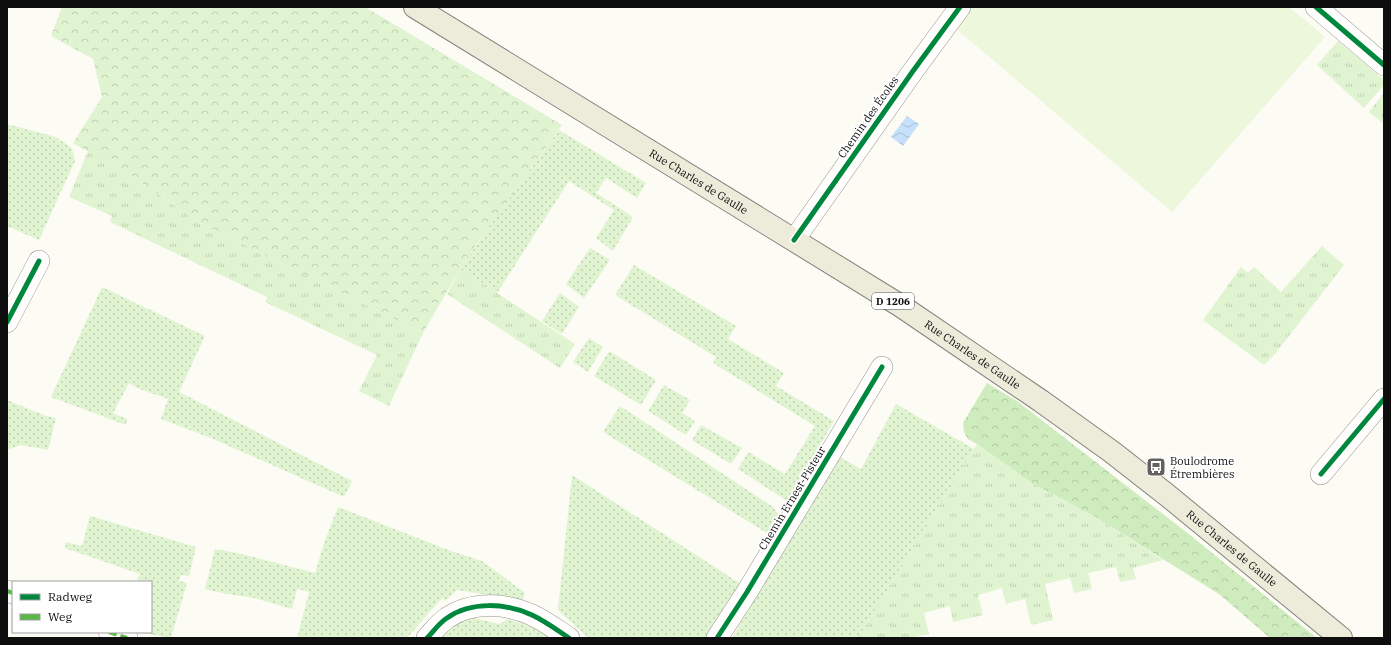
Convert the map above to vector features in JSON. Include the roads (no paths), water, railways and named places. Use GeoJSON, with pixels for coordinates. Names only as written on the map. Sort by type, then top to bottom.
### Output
{"type":"FeatureCollection","features":[{"type":"Feature","properties":{"kind":"main road","name":"Rue Charles de Gaulle"},"geometry":{"type":"LineString","coordinates":[[415,7],[901,306],[1041,401],[1112,452],[1167,495],[1341,638]]}},
{"type":"Feature","properties":{"kind":"street","name":"Chemin des Écoles"},"geometry":{"type":"LineString","coordinates":[[794,240],[960,7]]}},
{"type":"Feature","properties":{"kind":"street"},"geometry":{"type":"LineString","coordinates":[[1316,7],[1384,65]]}},
{"type":"Feature","properties":{"kind":"street"},"geometry":{"type":"LineString","coordinates":[[7,322],[39,261]]}},
{"type":"Feature","properties":{"kind":"street","name":"Chemin Ernest-Pisteur"},"geometry":{"type":"LineString","coordinates":[[718,638],[882,367]]}},
{"type":"Feature","properties":{"kind":"street"},"geometry":{"type":"LineString","coordinates":[[1321,474],[1384,399]]}},
{"type":"Feature","properties":{"kind":"street"},"geometry":{"type":"LineString","coordinates":[[427,638],[445,619],[454,613],[468,608],[486,606],[517,609],[534,616],[569,638]]}},
{"type":"Feature","properties":{"kind":"street"},"geometry":{"type":"LineString","coordinates":[[112,633],[127,638]]}},
{"type":"Feature","properties":{"kind":"water"},"geometry":{"type":"Polygon","coordinates":[[[907,116],[919,124],[903,146],[891,137],[907,116]]]}},
{"type":"Feature","properties":{"kind":"place","name":"Boulodrome Étrembières"},"geometry":{"type":"Point","coordinates":[1156,467]}}]}
